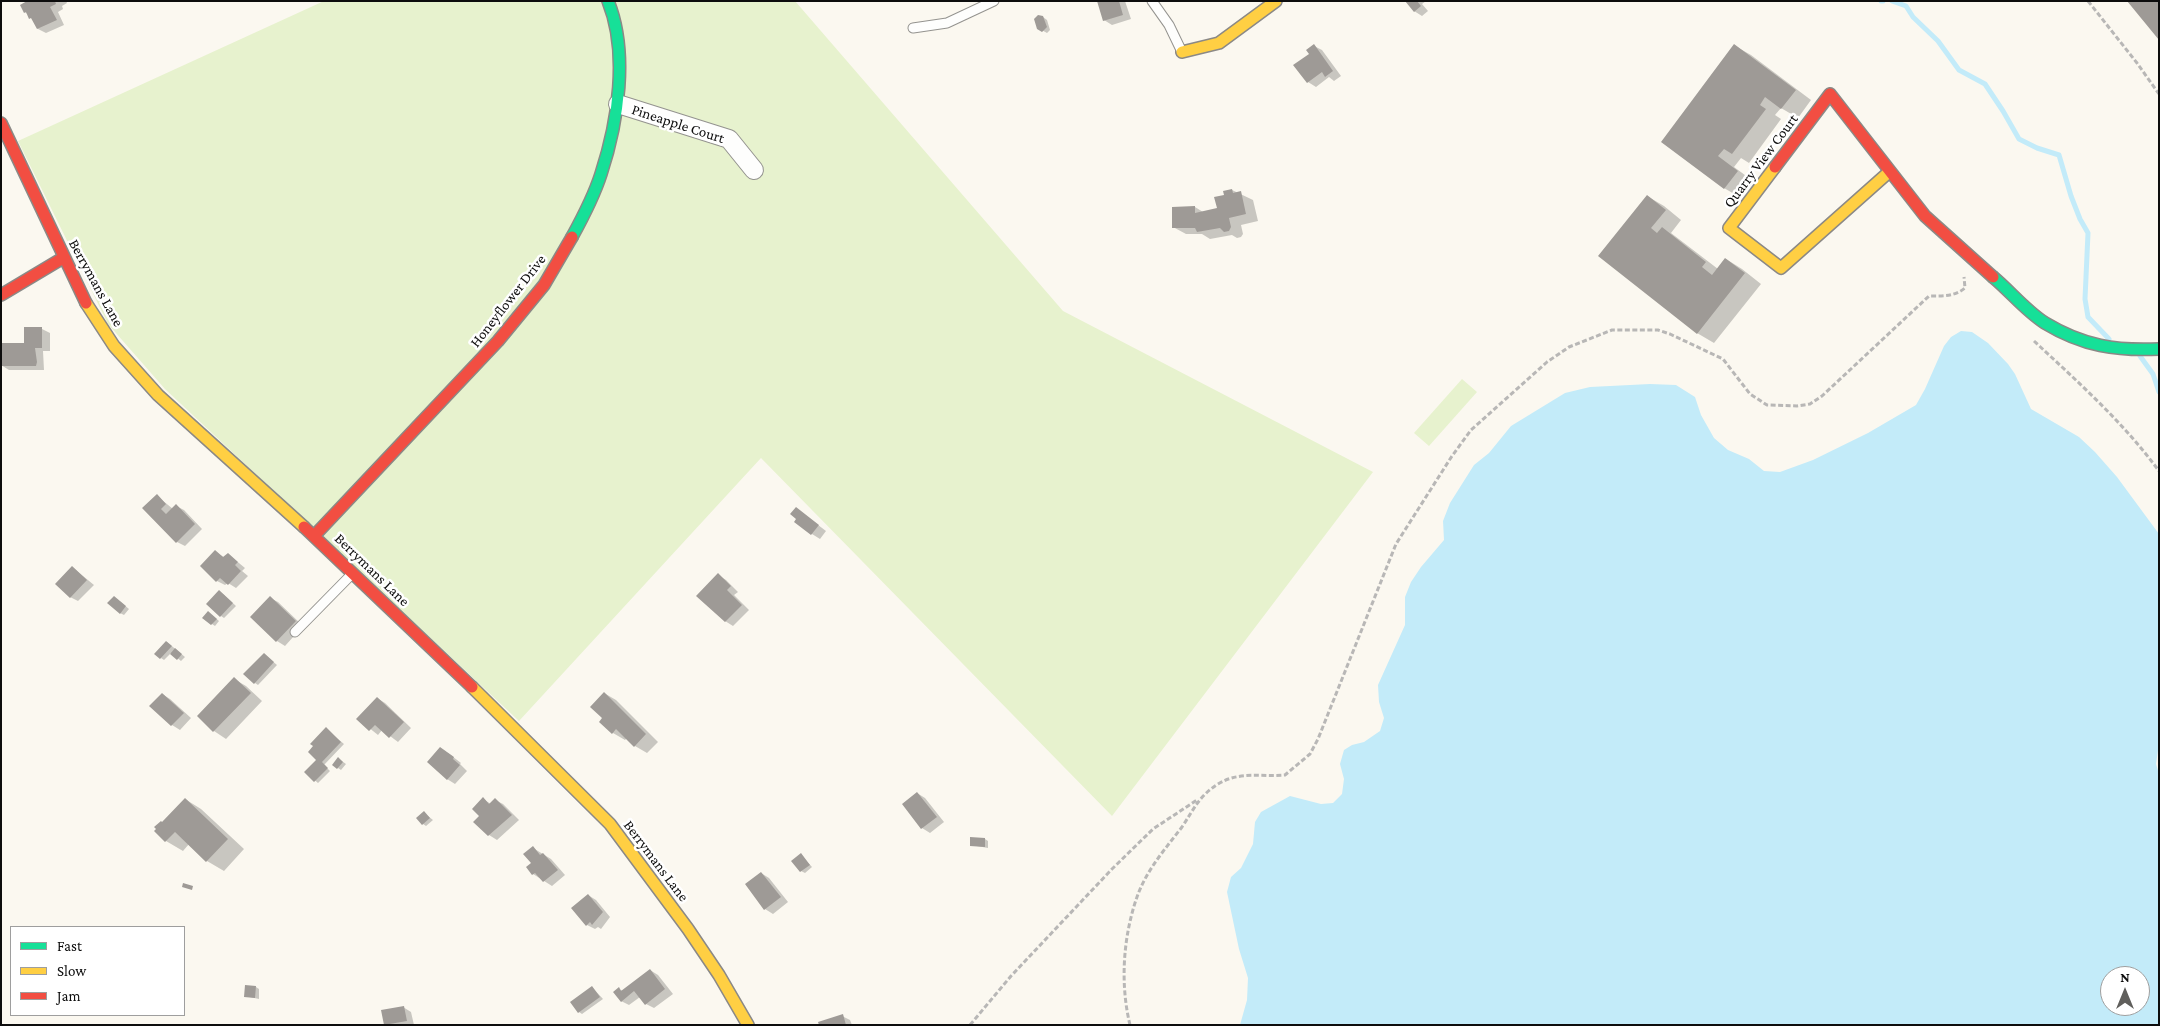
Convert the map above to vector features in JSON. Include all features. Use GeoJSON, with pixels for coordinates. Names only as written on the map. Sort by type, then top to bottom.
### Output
{"type":"FeatureCollection","features":[{"type":"Feature","properties":{"kind":"street","name":"Honeyflower Drive"},"geometry":{"type":"LineString","coordinates":[[314,536],[472,369],[544,285],[579,225],[601,176],[618,104],[618,37],[614,16],[608,1]]}},
{"type":"Feature","properties":{"kind":"street"},"geometry":{"type":"LineString","coordinates":[[1182,52],[1219,43],[1276,1]]}},
{"type":"Feature","properties":{"kind":"street","name":"Quarry View Court"},"geometry":{"type":"LineString","coordinates":[[1889,172],[1781,268],[1730,228],[1830,94],[1925,216],[2037,316],[2064,333],[2084,342],[2131,350],[2159,349]]}},
{"type":"Feature","properties":{"kind":"street","name":"Pineapple Court"},"geometry":{"type":"LineString","coordinates":[[618,104],[729,139],[754,170]]}},
{"type":"Feature","properties":{"kind":"street","name":"Berrymans Lane"},"geometry":{"type":"LineString","coordinates":[[1,123],[87,306],[114,346],[133,369],[158,396],[353,573],[532,744],[610,824],[688,929],[719,975],[748,1025]]}},
{"type":"Feature","properties":{"kind":"street"},"geometry":{"type":"LineString","coordinates":[[1,295],[64,258]]}},
{"type":"Feature","properties":{"kind":"lane"},"geometry":{"type":"LineString","coordinates":[[913,28],[946,23],[994,1]]}},
{"type":"Feature","properties":{"kind":"lane"},"geometry":{"type":"LineString","coordinates":[[1152,1],[1169,25],[1182,52]]}},
{"type":"Feature","properties":{"kind":"lane"},"geometry":{"type":"LineString","coordinates":[[295,632],[353,573]]}},
{"type":"Feature","properties":{"kind":"path"},"geometry":{"type":"LineString","coordinates":[[2088,1],[2137,62],[2159,94]]}},
{"type":"Feature","properties":{"kind":"path"},"geometry":{"type":"LineString","coordinates":[[970,1025],[1011,976],[1112,869],[1153,829],[1219,784],[1234,777],[1254,774],[1285,775],[1310,754],[1318,739],[1396,544],[1452,456],[1472,430],[1547,362],[1569,347],[1612,330],[1658,330],[1723,359],[1750,394],[1767,406],[1786,407],[1810,404],[1822,396],[1929,296],[1950,295],[1964,288],[1964,276]]}},
{"type":"Feature","properties":{"kind":"path"},"geometry":{"type":"LineString","coordinates":[[2030,337],[2104,408],[2159,471]]}},
{"type":"Feature","properties":{"kind":"path"},"geometry":{"type":"LineString","coordinates":[[1130,1025],[1126,1006],[1124,973],[1129,929],[1137,896],[1154,864],[1190,815],[1198,800]]}},
{"type":"Feature","properties":{"kind":"green space"},"geometry":{"type":"Polygon","coordinates":[[[324,1],[795,1],[1063,311],[1373,472],[1112,816],[761,458],[519,721],[165,389],[108,324],[18,141],[324,1]]]}},
{"type":"Feature","properties":{"kind":"green space"},"geometry":{"type":"Polygon","coordinates":[[[1462,379],[1477,392],[1429,446],[1414,433],[1462,379]]]}},
{"type":"Feature","properties":{"kind":"water"},"geometry":{"type":"Polygon","coordinates":[[[1961,331],[1972,332],[1988,343],[2015,374],[2031,409],[2079,437],[2095,452],[2117,477],[2159,534],[2159,744],[2156,764],[2159,774],[2159,1025],[1240,1025],[1247,1000],[1248,978],[1239,949],[1227,892],[1231,877],[1241,868],[1253,844],[1255,822],[1261,812],[1290,796],[1321,804],[1333,803],[1342,794],[1344,779],[1340,764],[1344,750],[1352,745],[1364,742],[1380,731],[1384,718],[1379,702],[1378,685],[1405,625],[1405,597],[1411,582],[1444,540],[1443,521],[1450,503],[1474,465],[1489,453],[1511,426],[1565,393],[1590,387],[1650,384],[1676,385],[1695,397],[1701,415],[1714,438],[1728,450],[1749,459],[1764,471],[1780,472],[1813,460],[1868,433],[1916,405],[1944,346],[1951,337],[1961,331]]]}},
{"type":"Feature","properties":{"kind":"building"},"geometry":{"type":"Polygon","coordinates":[[[27,1],[55,1],[56,4],[50,7],[57,20],[37,29],[20,5],[27,1]]]}},
{"type":"Feature","properties":{"kind":"building"},"geometry":{"type":"Polygon","coordinates":[[[1097,1],[1119,1],[1123,15],[1103,21],[1097,1]]]}},
{"type":"Feature","properties":{"kind":"building"},"geometry":{"type":"Polygon","coordinates":[[[1405,1],[1417,1],[1421,6],[1414,12],[1405,1]]]}},
{"type":"Feature","properties":{"kind":"building"},"geometry":{"type":"Polygon","coordinates":[[[2127,1],[2159,1],[2159,40],[2127,1]]]}},
{"type":"Feature","properties":{"kind":"building"},"geometry":{"type":"Polygon","coordinates":[[[1038,15],[1043,16],[1047,27],[1042,32],[1037,29],[1034,19],[1038,15]]]}},
{"type":"Feature","properties":{"kind":"building"},"geometry":{"type":"Polygon","coordinates":[[[1314,44],[1333,71],[1325,77],[1322,72],[1307,83],[1293,65],[1309,54],[1306,50],[1314,44]]]}},
{"type":"Feature","properties":{"kind":"building"},"geometry":{"type":"Polygon","coordinates":[[[1734,44],[1796,90],[1781,109],[1765,97],[1760,105],[1766,109],[1732,154],[1724,149],[1718,156],[1738,171],[1724,189],[1661,142],[1734,44]]]}},
{"type":"Feature","properties":{"kind":"building"},"geometry":{"type":"Polygon","coordinates":[[[1232,189],[1233,193],[1241,191],[1246,214],[1229,218],[1231,227],[1229,231],[1224,232],[1220,228],[1197,232],[1195,228],[1172,228],[1172,207],[1195,206],[1195,213],[1217,208],[1214,197],[1224,195],[1223,191],[1232,189]]]}},
{"type":"Feature","properties":{"kind":"building"},"geometry":{"type":"Polygon","coordinates":[[[1647,195],[1666,210],[1651,228],[1657,233],[1662,227],[1706,262],[1702,267],[1712,275],[1725,258],[1745,273],[1697,334],[1598,256],[1647,195]]]}},
{"type":"Feature","properties":{"kind":"building"},"geometry":{"type":"Polygon","coordinates":[[[24,327],[42,327],[42,348],[35,348],[36,366],[1,366],[1,343],[24,343],[24,327]]]}},
{"type":"Feature","properties":{"kind":"building"},"geometry":{"type":"Polygon","coordinates":[[[157,494],[166,504],[161,509],[166,514],[176,504],[195,524],[176,543],[142,508],[157,494]]]}},
{"type":"Feature","properties":{"kind":"building"},"geometry":{"type":"Polygon","coordinates":[[[796,507],[819,525],[811,535],[794,522],[796,519],[790,514],[796,507]]]}},
{"type":"Feature","properties":{"kind":"building"},"geometry":{"type":"Polygon","coordinates":[[[215,550],[223,557],[228,553],[238,562],[235,565],[241,571],[228,585],[220,578],[216,582],[200,566],[215,550]]]}},
{"type":"Feature","properties":{"kind":"building"},"geometry":{"type":"Polygon","coordinates":[[[72,566],[87,580],[70,598],[55,584],[72,566]]]}},
{"type":"Feature","properties":{"kind":"building"},"geometry":{"type":"Polygon","coordinates":[[[718,573],[731,586],[727,590],[742,605],[725,622],[696,596],[718,573]]]}},
{"type":"Feature","properties":{"kind":"building"},"geometry":{"type":"Polygon","coordinates":[[[219,590],[233,603],[220,617],[206,604],[219,590]]]}},
{"type":"Feature","properties":{"kind":"building"},"geometry":{"type":"Polygon","coordinates":[[[114,596],[126,606],[120,614],[107,603],[114,596]]]}},
{"type":"Feature","properties":{"kind":"building"},"geometry":{"type":"Polygon","coordinates":[[[270,596],[296,621],[276,642],[250,617],[270,596]]]}},
{"type":"Feature","properties":{"kind":"building"},"geometry":{"type":"Polygon","coordinates":[[[208,611],[217,619],[211,625],[202,618],[208,611]]]}},
{"type":"Feature","properties":{"kind":"building"},"geometry":{"type":"Polygon","coordinates":[[[166,641],[172,646],[160,659],[154,654],[166,641]]]}},
{"type":"Feature","properties":{"kind":"building"},"geometry":{"type":"Polygon","coordinates":[[[175,648],[182,654],[177,660],[170,654],[175,648]]]}},
{"type":"Feature","properties":{"kind":"building"},"geometry":{"type":"Polygon","coordinates":[[[264,653],[274,662],[254,684],[243,674],[264,653]]]}},
{"type":"Feature","properties":{"kind":"building"},"geometry":{"type":"Polygon","coordinates":[[[234,677],[251,693],[213,732],[197,716],[234,677]]]}},
{"type":"Feature","properties":{"kind":"building"},"geometry":{"type":"Polygon","coordinates":[[[604,692],[646,734],[634,747],[616,729],[612,734],[599,722],[602,718],[590,707],[604,692]]]}},
{"type":"Feature","properties":{"kind":"building"},"geometry":{"type":"Polygon","coordinates":[[[162,693],[184,713],[171,726],[149,706],[162,693]]]}},
{"type":"Feature","properties":{"kind":"building"},"geometry":{"type":"Polygon","coordinates":[[[377,697],[404,722],[389,738],[375,725],[369,731],[356,719],[377,697]]]}},
{"type":"Feature","properties":{"kind":"building"},"geometry":{"type":"Polygon","coordinates":[[[326,727],[341,742],[322,762],[328,768],[314,782],[304,772],[316,760],[308,752],[313,746],[310,744],[326,727]]]}},
{"type":"Feature","properties":{"kind":"building"},"geometry":{"type":"Polygon","coordinates":[[[440,747],[454,757],[453,759],[460,765],[447,780],[427,762],[440,747]]]}},
{"type":"Feature","properties":{"kind":"building"},"geometry":{"type":"Polygon","coordinates":[[[338,757],[343,762],[337,769],[332,765],[338,757]]]}},
{"type":"Feature","properties":{"kind":"building"},"geometry":{"type":"Polygon","coordinates":[[[917,792],[937,817],[921,829],[902,804],[917,792]]]}},
{"type":"Feature","properties":{"kind":"building"},"geometry":{"type":"Polygon","coordinates":[[[483,797],[489,804],[495,798],[512,815],[488,836],[473,822],[479,816],[472,809],[483,797]]]}},
{"type":"Feature","properties":{"kind":"building"},"geometry":{"type":"Polygon","coordinates":[[[185,798],[228,839],[206,862],[175,832],[165,842],[154,831],[156,829],[154,827],[162,822],[185,798]]]}},
{"type":"Feature","properties":{"kind":"building"},"geometry":{"type":"Polygon","coordinates":[[[424,811],[430,818],[422,825],[416,818],[424,811]]]}},
{"type":"Feature","properties":{"kind":"building"},"geometry":{"type":"Polygon","coordinates":[[[970,837],[985,838],[985,847],[970,846],[970,837]]]}},
{"type":"Feature","properties":{"kind":"building"},"geometry":{"type":"Polygon","coordinates":[[[533,846],[540,855],[543,853],[558,870],[543,882],[535,873],[532,875],[526,867],[531,863],[523,854],[533,846]]]}},
{"type":"Feature","properties":{"kind":"building"},"geometry":{"type":"Polygon","coordinates":[[[801,853],[810,865],[800,872],[791,861],[801,853]]]}},
{"type":"Feature","properties":{"kind":"building"},"geometry":{"type":"Polygon","coordinates":[[[761,872],[781,897],[764,910],[745,884],[761,872]]]}},
{"type":"Feature","properties":{"kind":"building"},"geometry":{"type":"Polygon","coordinates":[[[183,883],[193,886],[192,890],[182,887],[183,883]]]}},
{"type":"Feature","properties":{"kind":"building"},"geometry":{"type":"Polygon","coordinates":[[[588,894],[603,912],[592,925],[590,922],[586,926],[571,908],[588,894]]]}},
{"type":"Feature","properties":{"kind":"building"},"geometry":{"type":"Polygon","coordinates":[[[650,969],[665,989],[645,1005],[634,991],[621,1002],[613,992],[619,987],[621,991],[650,969]]]}},
{"type":"Feature","properties":{"kind":"building"},"geometry":{"type":"Polygon","coordinates":[[[245,985],[256,986],[255,998],[244,997],[245,985]]]}},
{"type":"Feature","properties":{"kind":"building"},"geometry":{"type":"Polygon","coordinates":[[[592,986],[600,997],[578,1013],[570,1002],[592,986]]]}},
{"type":"Feature","properties":{"kind":"building"},"geometry":{"type":"Polygon","coordinates":[[[404,1006],[407,1021],[384,1025],[381,1010],[404,1006]]]}},
{"type":"Feature","properties":{"kind":"building"},"geometry":{"type":"Polygon","coordinates":[[[843,1014],[846,1025],[819,1025],[818,1022],[843,1014]]]}},
{"type":"Feature","properties":{"kind":"waterway"},"geometry":{"type":"LineString","coordinates":[[1892,1],[1906,6],[1913,17],[1938,41],[1959,70],[1985,84],[2019,139],[2037,148],[2059,155],[2071,196],[2088,233],[2085,299],[2088,317],[2109,339]]}},
{"type":"Feature","properties":{"kind":"waterway"},"geometry":{"type":"LineString","coordinates":[[2140,356],[2153,374],[2159,392]]}},
{"type":"Feature","properties":{"kind":"traffic: fast"},"geometry":{"type":"LineString","coordinates":[[572,237],[598,182],[607,154],[616,110],[619,87],[618,43],[608,1]]}},
{"type":"Feature","properties":{"kind":"traffic: fast"},"geometry":{"type":"LineString","coordinates":[[1993,277],[2038,318],[2059,331],[2086,342],[2114,348],[2159,349]]}},
{"type":"Feature","properties":{"kind":"traffic: slow"},"geometry":{"type":"LineString","coordinates":[[1182,52],[1219,43],[1276,1]]}},
{"type":"Feature","properties":{"kind":"traffic: slow"},"geometry":{"type":"LineString","coordinates":[[1775,167],[1729,228],[1781,268],[1889,172]]}},
{"type":"Feature","properties":{"kind":"traffic: slow"},"geometry":{"type":"LineString","coordinates":[[86,303],[114,346],[158,395],[304,527]]}},
{"type":"Feature","properties":{"kind":"traffic: slow"},"geometry":{"type":"LineString","coordinates":[[472,687],[610,824],[688,929],[719,975],[748,1025]]}},
{"type":"Feature","properties":{"kind":"traffic: jam"},"geometry":{"type":"LineString","coordinates":[[1775,167],[1830,94],[1925,216],[1993,277]]}},
{"type":"Feature","properties":{"kind":"traffic: jam"},"geometry":{"type":"LineString","coordinates":[[1,123],[86,303]]}},
{"type":"Feature","properties":{"kind":"traffic: jam"},"geometry":{"type":"LineString","coordinates":[[314,536],[498,341],[544,285],[572,237]]}},
{"type":"Feature","properties":{"kind":"traffic: jam"},"geometry":{"type":"LineString","coordinates":[[1,295],[63,258]]}},
{"type":"Feature","properties":{"kind":"traffic: jam"},"geometry":{"type":"LineString","coordinates":[[304,527],[472,687]]}}]}
